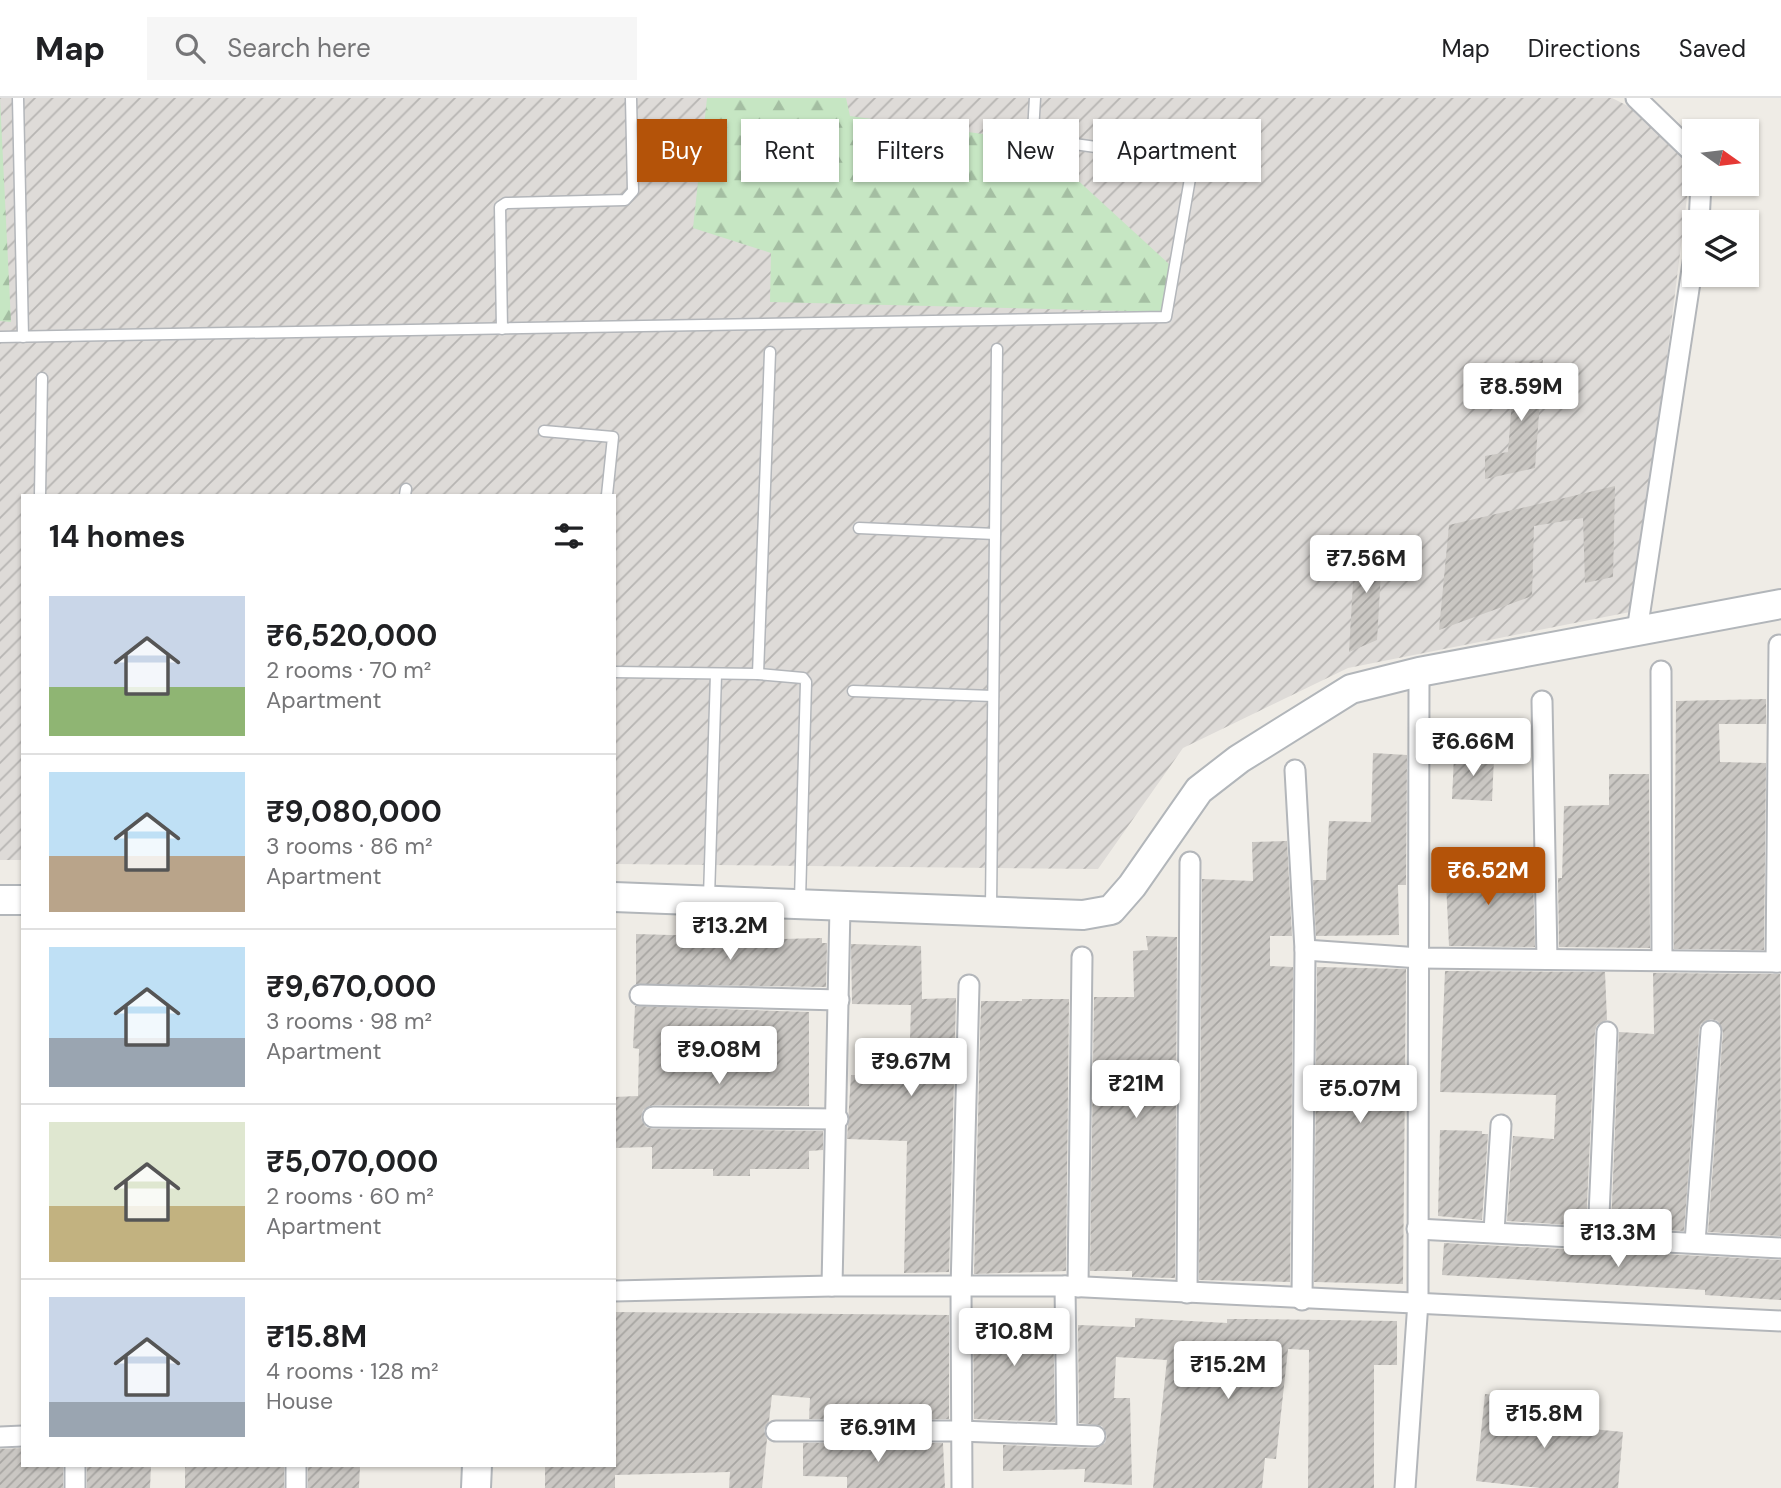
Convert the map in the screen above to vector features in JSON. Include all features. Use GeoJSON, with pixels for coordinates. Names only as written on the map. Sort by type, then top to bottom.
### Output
{"type":"FeatureCollection","features":[{"type":"Feature","properties":{"kind":"street"},"geometry":{"type":"LineString","coordinates":[[1645,102],[1682,141]]}},
{"type":"Feature","properties":{"kind":"street"},"geometry":{"type":"LineString","coordinates":[[1637,631],[1689,287]]}},
{"type":"Feature","properties":{"kind":"street"},"geometry":{"type":"LineString","coordinates":[[616,897],[1083,915],[1111,910],[1132,886],[1199,790],[1239,760],[1351,689],[1419,672],[1781,604]]}},
{"type":"Feature","properties":{"kind":"street"},"geometry":{"type":"LineString","coordinates":[[1305,950],[1420,957],[1778,962],[1779,645]]}},
{"type":"Feature","properties":{"kind":"street"},"geometry":{"type":"LineString","coordinates":[[1661,671],[1662,960]]}},
{"type":"Feature","properties":{"kind":"street"},"geometry":{"type":"LineString","coordinates":[[1405,1488],[1418,1302],[1419,672]]}},
{"type":"Feature","properties":{"kind":"street"},"geometry":{"type":"LineString","coordinates":[[1542,701],[1547,959]]}},
{"type":"Feature","properties":{"kind":"street"},"geometry":{"type":"LineString","coordinates":[[1295,770],[1305,950],[1302,1300]]}},
{"type":"Feature","properties":{"kind":"street"},"geometry":{"type":"LineString","coordinates":[[1186,1293],[1190,862]]}},
{"type":"Feature","properties":{"kind":"street"},"geometry":{"type":"LineString","coordinates":[[0,900],[21,900]]}},
{"type":"Feature","properties":{"kind":"street"},"geometry":{"type":"LineString","coordinates":[[832,1286],[838,1119],[840,907]]}},
{"type":"Feature","properties":{"kind":"street"},"geometry":{"type":"LineString","coordinates":[[1067,1434],[1082,957]]}},
{"type":"Feature","properties":{"kind":"street"},"geometry":{"type":"LineString","coordinates":[[962,1488],[961,1289],[969,985]]}},
{"type":"Feature","properties":{"kind":"street"},"geometry":{"type":"LineString","coordinates":[[640,995],[839,1000]]}},
{"type":"Feature","properties":{"kind":"street"},"geometry":{"type":"LineString","coordinates":[[1695,1242],[1711,1031]]}},
{"type":"Feature","properties":{"kind":"street"},"geometry":{"type":"LineString","coordinates":[[1598,1238],[1607,1032]]}},
{"type":"Feature","properties":{"kind":"street"},"geometry":{"type":"LineString","coordinates":[[653,1117],[838,1119]]}},
{"type":"Feature","properties":{"kind":"street"},"geometry":{"type":"LineString","coordinates":[[1494,1231],[1500,1125]]}},
{"type":"Feature","properties":{"kind":"street"},"geometry":{"type":"LineString","coordinates":[[1417,1229],[1781,1248]]}},
{"type":"Feature","properties":{"kind":"street"},"geometry":{"type":"LineString","coordinates":[[616,1291],[832,1286],[961,1289],[1072,1287],[1781,1321]]}},
{"type":"Feature","properties":{"kind":"street"},"geometry":{"type":"LineString","coordinates":[[776,1431],[960,1431],[1095,1436]]}},
{"type":"Feature","properties":{"kind":"street"},"geometry":{"type":"LineString","coordinates":[[0,1437],[21,1436]]}},
{"type":"Feature","properties":{"kind":"street"},"geometry":{"type":"LineString","coordinates":[[75,1467],[75,1488]]}},
{"type":"Feature","properties":{"kind":"street"},"geometry":{"type":"LineString","coordinates":[[296,1467],[296,1488]]}},
{"type":"Feature","properties":{"kind":"street"},"geometry":{"type":"LineString","coordinates":[[476,1488],[477,1467]]}},
{"type":"Feature","properties":{"kind":"lane"},"geometry":{"type":"LineString","coordinates":[[18,98],[23,337]]}},
{"type":"Feature","properties":{"kind":"lane"},"geometry":{"type":"LineString","coordinates":[[502,329],[500,207],[506,203],[625,200],[630,197],[633,191],[631,98]]}},
{"type":"Feature","properties":{"kind":"lane"},"geometry":{"type":"LineString","coordinates":[[0,337],[1166,317],[1192,167],[1188,160],[1039,139],[1033,132],[1035,98]]}},
{"type":"Feature","properties":{"kind":"lane"},"geometry":{"type":"LineString","coordinates":[[991,912],[997,349]]}},
{"type":"Feature","properties":{"kind":"lane"},"geometry":{"type":"LineString","coordinates":[[758,674],[770,352]]}},
{"type":"Feature","properties":{"kind":"lane"},"geometry":{"type":"LineString","coordinates":[[40,494],[42,379]]}},
{"type":"Feature","properties":{"kind":"lane"},"geometry":{"type":"LineString","coordinates":[[544,431],[613,438],[607,494]]}},
{"type":"Feature","properties":{"kind":"lane"},"geometry":{"type":"LineString","coordinates":[[859,528],[995,534]]}},
{"type":"Feature","properties":{"kind":"lane"},"geometry":{"type":"LineString","coordinates":[[616,672],[799,676],[806,682],[800,904]]}},
{"type":"Feature","properties":{"kind":"lane"},"geometry":{"type":"LineString","coordinates":[[709,900],[716,674]]}},
{"type":"Feature","properties":{"kind":"lane"},"geometry":{"type":"LineString","coordinates":[[853,691],[993,696]]}},
{"type":"Feature","properties":{"kind":"shaded area"},"geometry":{"type":"Polygon","coordinates":[[[0,98],[1612,98],[1664,124],[1682,159],[1682,196],[1687,196],[1685,210],[1682,210],[1682,238],[1635,611],[1348,668],[1183,748],[1098,869],[616,864],[616,494],[21,494],[21,860],[0,860],[0,98]]]}},
{"type":"Feature","properties":{"kind":"green space"},"geometry":{"type":"Polygon","coordinates":[[[0,98],[11,322],[0,321],[0,98]]]}},
{"type":"Feature","properties":{"kind":"green space"},"geometry":{"type":"Polygon","coordinates":[[[707,98],[846,98],[850,116],[872,119],[853,119],[853,182],[969,182],[969,132],[983,134],[983,182],[1079,181],[1169,264],[1164,312],[770,302],[771,253],[693,228],[698,182],[727,182],[727,119],[705,119],[707,98]]]}},
{"type":"Feature","properties":{"kind":"building"},"geometry":{"type":"Polygon","coordinates":[[[1543,360],[1535,468],[1485,479],[1485,456],[1508,452],[1515,361],[1543,360]]]}},
{"type":"Feature","properties":{"kind":"building"},"geometry":{"type":"Polygon","coordinates":[[[1615,486],[1613,577],[1585,583],[1583,518],[1534,526],[1532,596],[1439,630],[1449,525],[1615,486]]]}},
{"type":"Feature","properties":{"kind":"building"},"geometry":{"type":"Polygon","coordinates":[[[1383,539],[1377,640],[1349,652],[1355,549],[1383,539]]]}},
{"type":"Feature","properties":{"kind":"building"},"geometry":{"type":"Polygon","coordinates":[[[1766,699],[1766,724],[1719,724],[1720,762],[1766,763],[1764,950],[1674,949],[1676,701],[1766,699]]]}},
{"type":"Feature","properties":{"kind":"building"},"geometry":{"type":"Polygon","coordinates":[[[1373,753],[1407,755],[1406,885],[1398,885],[1399,935],[1316,936],[1313,880],[1326,880],[1329,821],[1371,822],[1373,753]]]}},
{"type":"Feature","properties":{"kind":"building"},"geometry":{"type":"Polygon","coordinates":[[[1454,756],[1494,758],[1492,801],[1452,799],[1454,756]]]}},
{"type":"Feature","properties":{"kind":"building"},"geometry":{"type":"Polygon","coordinates":[[[1609,774],[1649,774],[1650,948],[1559,947],[1558,878],[1562,878],[1564,806],[1609,805],[1609,774]]]}},
{"type":"Feature","properties":{"kind":"building"},"geometry":{"type":"Polygon","coordinates":[[[1287,841],[1292,936],[1270,936],[1270,966],[1293,967],[1290,1282],[1199,1280],[1202,879],[1253,881],[1252,842],[1287,841]]]}},
{"type":"Feature","properties":{"kind":"building"},"geometry":{"type":"Polygon","coordinates":[[[1489,858],[1490,879],[1533,878],[1535,947],[1449,946],[1445,861],[1489,858]]]}},
{"type":"Feature","properties":{"kind":"building"},"geometry":{"type":"Polygon","coordinates":[[[636,934],[705,936],[705,941],[822,938],[822,943],[827,943],[826,987],[636,984],[636,934]]]}},
{"type":"Feature","properties":{"kind":"building"},"geometry":{"type":"Polygon","coordinates":[[[1146,936],[1177,937],[1175,1278],[1132,1277],[1132,1271],[1090,1271],[1094,997],[1134,997],[1133,951],[1148,950],[1146,936]]]}},
{"type":"Feature","properties":{"kind":"building"},"geometry":{"type":"Polygon","coordinates":[[[851,944],[921,946],[922,999],[956,998],[949,1272],[904,1273],[907,1141],[847,1139],[851,1075],[909,1076],[911,1005],[852,1004],[851,944]]]}},
{"type":"Feature","properties":{"kind":"building"},"geometry":{"type":"Polygon","coordinates":[[[1317,967],[1406,969],[1403,1284],[1314,1282],[1317,967]]]}},
{"type":"Feature","properties":{"kind":"building"},"geometry":{"type":"Polygon","coordinates":[[[1445,971],[1605,972],[1607,1020],[1597,1025],[1595,1031],[1586,1226],[1507,1221],[1513,1136],[1554,1139],[1556,1095],[1440,1092],[1445,971]]]}},
{"type":"Feature","properties":{"kind":"building"},"geometry":{"type":"Polygon","coordinates":[[[1653,973],[1780,974],[1781,1236],[1708,1232],[1723,1032],[1718,1021],[1711,1019],[1701,1024],[1699,1030],[1684,1231],[1611,1227],[1619,1032],[1654,1034],[1653,973]]]}},
{"type":"Feature","properties":{"kind":"building"},"geometry":{"type":"Polygon","coordinates":[[[1069,999],[1066,1271],[974,1274],[981,1001],[1069,999]]]}},
{"type":"Feature","properties":{"kind":"building"},"geometry":{"type":"Polygon","coordinates":[[[635,1006],[809,1012],[809,1106],[653,1105],[643,1110],[641,1118],[646,1127],[653,1129],[823,1131],[823,1150],[809,1151],[809,1169],[750,1169],[750,1176],[713,1176],[713,1169],[652,1169],[652,1147],[616,1148],[616,1097],[638,1096],[639,1049],[633,1048],[635,1006]]]}},
{"type":"Feature","properties":{"kind":"building"},"geometry":{"type":"Polygon","coordinates":[[[1440,1130],[1482,1131],[1482,1134],[1488,1134],[1482,1220],[1438,1216],[1440,1130]]]}},
{"type":"Feature","properties":{"kind":"building"},"geometry":{"type":"Polygon","coordinates":[[[1444,1243],[1781,1260],[1781,1300],[1705,1295],[1705,1290],[1442,1275],[1444,1243]]]}},
{"type":"Feature","properties":{"kind":"building"},"geometry":{"type":"Polygon","coordinates":[[[616,1312],[949,1315],[949,1419],[809,1419],[810,1398],[772,1395],[769,1421],[764,1430],[767,1439],[762,1488],[729,1488],[730,1472],[615,1475],[615,1488],[545,1488],[545,1467],[616,1467],[616,1312]]]}},
{"type":"Feature","properties":{"kind":"building"},"geometry":{"type":"Polygon","coordinates":[[[973,1314],[1053,1316],[1055,1422],[974,1419],[973,1314]]]}},
{"type":"Feature","properties":{"kind":"building"},"geometry":{"type":"Polygon","coordinates":[[[1135,1318],[1227,1323],[1227,1319],[1397,1321],[1397,1365],[1374,1365],[1374,1488],[1308,1488],[1309,1350],[1288,1349],[1276,1459],[1265,1458],[1262,1488],[1153,1488],[1167,1360],[1116,1357],[1114,1398],[1130,1398],[1132,1485],[1084,1482],[1085,1469],[1003,1471],[1003,1445],[1095,1448],[1105,1443],[1107,1436],[1102,1426],[1079,1423],[1078,1325],[1135,1327],[1135,1318]]]}},
{"type":"Feature","properties":{"kind":"building"},"geometry":{"type":"Polygon","coordinates":[[[1485,1394],[1534,1399],[1532,1423],[1623,1432],[1618,1488],[1541,1488],[1476,1481],[1485,1394]]]}},
{"type":"Feature","properties":{"kind":"building"},"geometry":{"type":"Polygon","coordinates":[[[803,1443],[943,1443],[945,1488],[847,1488],[847,1477],[803,1476],[803,1443]]]}},
{"type":"Feature","properties":{"kind":"building"},"geometry":{"type":"Polygon","coordinates":[[[21,1448],[21,1467],[63,1467],[63,1488],[0,1488],[0,1449],[21,1448]]]}},
{"type":"Feature","properties":{"kind":"building"},"geometry":{"type":"Polygon","coordinates":[[[87,1467],[151,1467],[150,1488],[87,1488],[87,1467]]]}},
{"type":"Feature","properties":{"kind":"building"},"geometry":{"type":"Polygon","coordinates":[[[185,1467],[284,1467],[284,1488],[185,1488],[185,1467]]]}},
{"type":"Feature","properties":{"kind":"building"},"geometry":{"type":"Polygon","coordinates":[[[308,1467],[360,1467],[359,1488],[308,1488],[308,1467]]]}}]}
